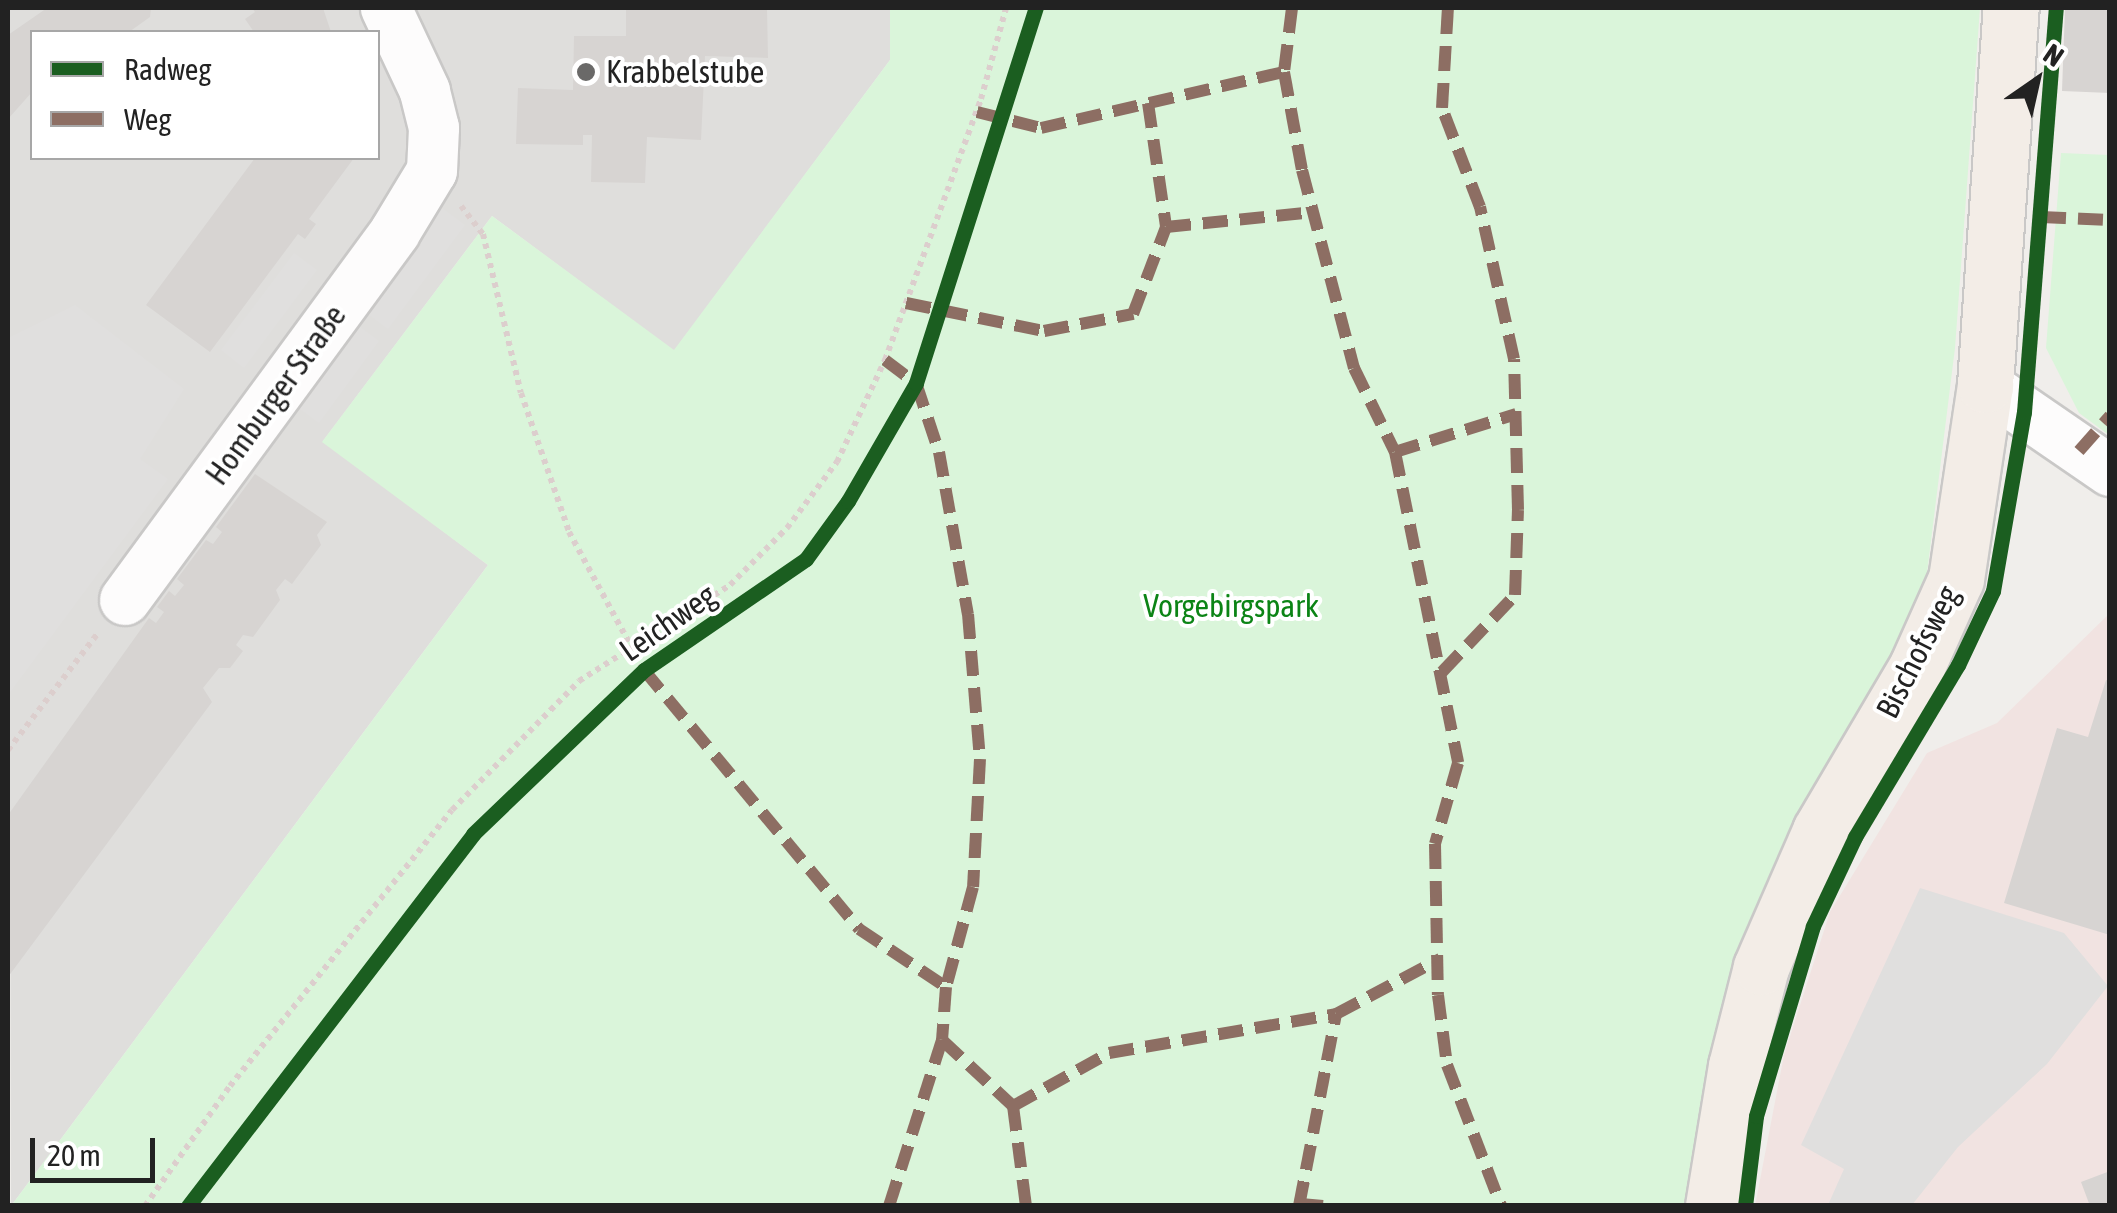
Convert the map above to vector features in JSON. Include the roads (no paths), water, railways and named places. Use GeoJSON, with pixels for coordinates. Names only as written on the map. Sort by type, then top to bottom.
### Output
{"type":"FeatureCollection","features":[{"type":"Feature","properties":{"kind":"main road","name":"Bischofsweg"},"geometry":{"type":"LineString","coordinates":[[1713,1206],[1736,1066],[1761,968],[1820,831],[1917,666],[1956,579],[1985,386],[2012,8]]}},
{"type":"Feature","properties":{"kind":"street","name":"Homburger Straße"},"geometry":{"type":"LineString","coordinates":[[125,600],[394,232],[432,171],[434,128],[426,91],[386,8]]}},
{"type":"Feature","properties":{"kind":"street"},"geometry":{"type":"LineString","coordinates":[[1985,386],[2110,471]]}},
{"type":"Feature","properties":{"kind":"place","name":"Krabbelstube"},"geometry":{"type":"Point","coordinates":[586,72]}},
{"type":"Feature","properties":{"kind":"park label","name":"Vorgebirgspark"},"geometry":{"type":"Point","coordinates":[1231,606]}}]}
